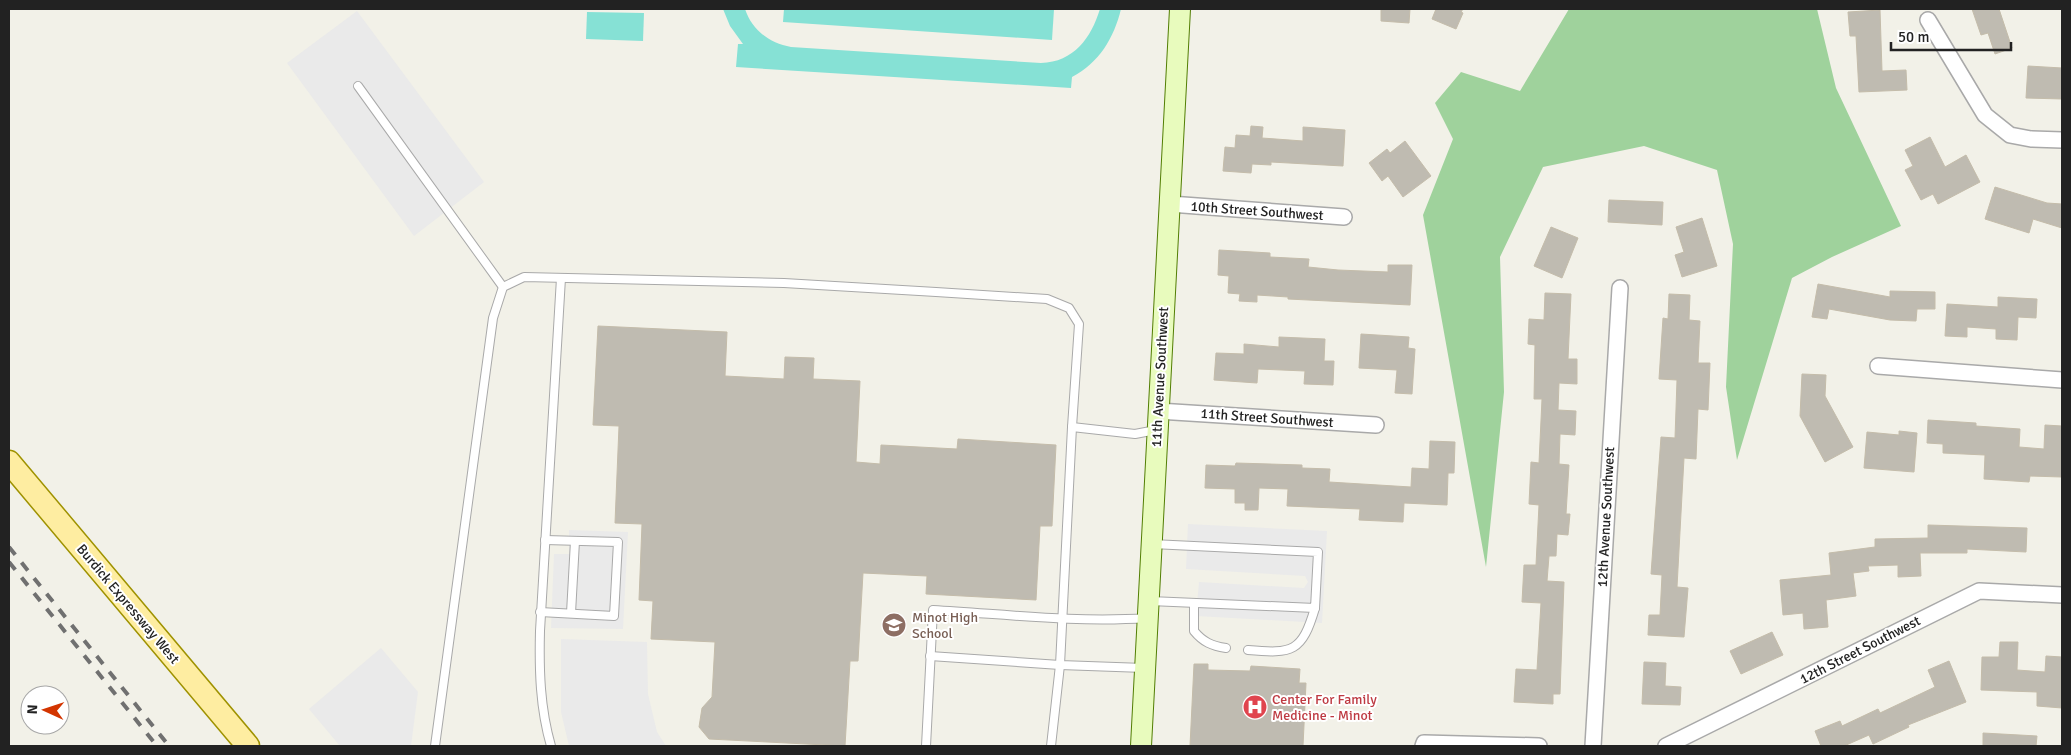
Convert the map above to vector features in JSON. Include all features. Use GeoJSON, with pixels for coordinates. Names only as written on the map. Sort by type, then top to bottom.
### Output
{"type":"FeatureCollection","features":[{"type":"Feature","properties":{"kind":"main road","name":"Burdick Expressway West"},"geometry":{"type":"LineString","coordinates":[[9,462],[248,746]]}},
{"type":"Feature","properties":{"kind":"street","name":"11th Avenue Southwest"},"geometry":{"type":"LineString","coordinates":[[1141,746],[1180,9]]}},
{"type":"Feature","properties":{"kind":"street"},"geometry":{"type":"LineString","coordinates":[[1928,20],[1985,116],[2010,135],[2031,139],[2062,140]]}},
{"type":"Feature","properties":{"kind":"street","name":"10th Street Southwest"},"geometry":{"type":"LineString","coordinates":[[1170,204],[1344,217]]}},
{"type":"Feature","properties":{"kind":"street","name":"12th Avenue Southwest"},"geometry":{"type":"LineString","coordinates":[[1593,746],[1620,288]]}},
{"type":"Feature","properties":{"kind":"street"},"geometry":{"type":"LineString","coordinates":[[1878,366],[2062,380]]}},
{"type":"Feature","properties":{"kind":"street","name":"11th Street Southwest"},"geometry":{"type":"LineString","coordinates":[[1157,420],[1376,425]]}},
{"type":"Feature","properties":{"kind":"street","name":"12th Street Southwest"},"geometry":{"type":"LineString","coordinates":[[1666,746],[1979,591],[2062,595]]}},
{"type":"Feature","properties":{"kind":"street"},"geometry":{"type":"LineString","coordinates":[[1424,744],[1539,746]]}},
{"type":"Feature","properties":{"kind":"lane"},"geometry":{"type":"LineString","coordinates":[[358,86],[503,287]]}},
{"type":"Feature","properties":{"kind":"lane"},"geometry":{"type":"LineString","coordinates":[[434,746],[493,318],[503,287],[524,277],[784,283],[1047,299],[1069,308],[1079,324],[1060,665],[1051,746]]}},
{"type":"Feature","properties":{"kind":"lane"},"geometry":{"type":"LineString","coordinates":[[550,746],[544,722],[539,674],[540,612],[561,278]]}},
{"type":"Feature","properties":{"kind":"lane"},"geometry":{"type":"LineString","coordinates":[[1072,427],[1135,434],[1157,420]]}},
{"type":"Feature","properties":{"kind":"lane"},"geometry":{"type":"LineString","coordinates":[[540,612],[614,616],[618,542],[545,540]]}},
{"type":"Feature","properties":{"kind":"lane"},"geometry":{"type":"LineString","coordinates":[[571,614],[575,541]]}},
{"type":"Feature","properties":{"kind":"lane"},"geometry":{"type":"LineString","coordinates":[[1151,544],[1318,552],[1315,608],[1308,633],[1299,645],[1287,650],[1271,652],[1248,650]]}},
{"type":"Feature","properties":{"kind":"lane"},"geometry":{"type":"LineString","coordinates":[[926,746],[933,610],[1062,618],[1123,619],[1148,609],[1194,603],[1315,608]]}},
{"type":"Feature","properties":{"kind":"lane"},"geometry":{"type":"LineString","coordinates":[[1194,603],[1194,631],[1202,641],[1226,648]]}},
{"type":"Feature","properties":{"kind":"lane"},"geometry":{"type":"LineString","coordinates":[[930,656],[1060,665],[1144,668]]}},
{"type":"Feature","properties":{"kind":"green space"},"geometry":{"type":"Polygon","coordinates":[[[1569,9],[1817,9],[1836,88],[1901,226],[1832,257],[1792,278],[1737,460],[1726,387],[1733,244],[1717,170],[1644,146],[1543,167],[1500,257],[1504,392],[1486,567],[1423,215],[1453,139],[1435,103],[1461,72],[1520,91],[1569,9]]]}},
{"type":"Feature","properties":{"kind":"shaded area"},"geometry":{"type":"Polygon","coordinates":[[[723,9],[745,9],[752,23],[762,34],[769,39],[791,47],[1041,63],[1053,62],[1063,58],[1080,46],[1092,30],[1100,9],[1121,9],[1110,40],[1090,65],[1072,77],[1071,88],[736,67],[738,44],[743,44],[730,26],[723,9]]]}},
{"type":"Feature","properties":{"kind":"shaded area"},"geometry":{"type":"Polygon","coordinates":[[[784,9],[1054,9],[1052,40],[783,22],[784,9]]]}},
{"type":"Feature","properties":{"kind":"shaded area"},"geometry":{"type":"Polygon","coordinates":[[[357,11],[484,182],[414,236],[287,63],[357,11]]]}},
{"type":"Feature","properties":{"kind":"shaded area"},"geometry":{"type":"Polygon","coordinates":[[[587,12],[644,13],[643,41],[586,39],[587,12]]]}},
{"type":"Feature","properties":{"kind":"shaded area"},"geometry":{"type":"Polygon","coordinates":[[[1188,524],[1327,531],[1322,623],[1196,616],[1199,582],[1304,588],[1308,582],[1305,576],[1186,569],[1188,524]]]}},
{"type":"Feature","properties":{"kind":"shaded area"},"geometry":{"type":"Polygon","coordinates":[[[569,530],[628,532],[623,629],[551,628],[554,554],[569,554],[569,530]]]}},
{"type":"Feature","properties":{"kind":"shaded area"},"geometry":{"type":"Polygon","coordinates":[[[561,639],[647,642],[648,694],[657,732],[666,746],[569,746],[561,712],[561,639]]]}},
{"type":"Feature","properties":{"kind":"shaded area"},"geometry":{"type":"Polygon","coordinates":[[[381,648],[418,692],[411,746],[340,746],[309,709],[381,648]]]}},
{"type":"Feature","properties":{"kind":"building"},"geometry":{"type":"Polygon","coordinates":[[[1381,9],[1410,9],[1409,23],[1381,21],[1381,9]]]}},
{"type":"Feature","properties":{"kind":"building"},"geometry":{"type":"Polygon","coordinates":[[[1436,9],[1463,9],[1456,29],[1432,19],[1436,9]]]}},
{"type":"Feature","properties":{"kind":"building"},"geometry":{"type":"Polygon","coordinates":[[[1972,9],[1999,9],[2012,48],[1995,54],[1988,33],[1981,35],[1972,9]]]}},
{"type":"Feature","properties":{"kind":"building"},"geometry":{"type":"Polygon","coordinates":[[[1880,10],[1882,71],[1906,70],[1907,90],[1859,92],[1856,36],[1850,36],[1848,12],[1880,10]]]}},
{"type":"Feature","properties":{"kind":"building"},"geometry":{"type":"Polygon","coordinates":[[[2028,66],[2062,68],[2062,99],[2026,98],[2028,66]]]}},
{"type":"Feature","properties":{"kind":"building"},"geometry":{"type":"Polygon","coordinates":[[[1251,126],[1263,127],[1262,138],[1303,141],[1303,127],[1345,130],[1343,166],[1271,162],[1271,165],[1252,164],[1251,173],[1223,171],[1225,147],[1235,148],[1236,135],[1250,136],[1251,126]]]}},
{"type":"Feature","properties":{"kind":"building"},"geometry":{"type":"Polygon","coordinates":[[[1930,137],[1945,167],[1966,155],[1980,182],[1938,204],[1933,194],[1921,200],[1905,170],[1913,166],[1905,150],[1930,137]]]}},
{"type":"Feature","properties":{"kind":"building"},"geometry":{"type":"Polygon","coordinates":[[[1405,141],[1431,176],[1403,197],[1388,176],[1382,181],[1369,163],[1387,149],[1390,153],[1405,141]]]}},
{"type":"Feature","properties":{"kind":"building"},"geometry":{"type":"Polygon","coordinates":[[[1995,187],[2047,203],[2062,204],[2062,228],[2033,219],[2029,233],[1985,219],[1995,187]]]}},
{"type":"Feature","properties":{"kind":"building"},"geometry":{"type":"Polygon","coordinates":[[[1609,200],[1663,202],[1662,225],[1608,222],[1609,200]]]}},
{"type":"Feature","properties":{"kind":"building"},"geometry":{"type":"Polygon","coordinates":[[[1702,218],[1717,266],[1682,277],[1675,255],[1684,252],[1676,227],[1702,218]]]}},
{"type":"Feature","properties":{"kind":"building"},"geometry":{"type":"Polygon","coordinates":[[[1551,227],[1578,238],[1562,278],[1534,266],[1551,227]]]}},
{"type":"Feature","properties":{"kind":"building"},"geometry":{"type":"Polygon","coordinates":[[[1219,250],[1270,253],[1270,257],[1309,259],[1308,267],[1338,270],[1388,272],[1388,265],[1412,265],[1410,305],[1288,299],[1288,297],[1257,295],[1257,302],[1239,301],[1240,294],[1228,293],[1229,276],[1218,275],[1219,250]]]}},
{"type":"Feature","properties":{"kind":"building"},"geometry":{"type":"Polygon","coordinates":[[[1818,284],[1890,297],[1890,291],[1935,292],[1935,309],[1917,309],[1916,321],[1890,320],[1829,309],[1827,319],[1812,317],[1818,284]]]}},
{"type":"Feature","properties":{"kind":"building"},"geometry":{"type":"Polygon","coordinates":[[[1545,293],[1571,294],[1568,359],[1577,359],[1577,384],[1559,383],[1558,410],[1576,411],[1575,435],[1560,434],[1559,464],[1569,465],[1566,514],[1570,514],[1568,535],[1557,534],[1556,556],[1549,556],[1547,581],[1564,582],[1560,694],[1553,694],[1553,704],[1514,702],[1516,669],[1537,670],[1541,603],[1522,602],[1524,565],[1536,565],[1539,505],[1529,504],[1531,462],[1539,463],[1542,399],[1534,399],[1535,345],[1528,344],[1529,319],[1544,320],[1545,293]]]}},
{"type":"Feature","properties":{"kind":"building"},"geometry":{"type":"Polygon","coordinates":[[[1669,294],[1690,295],[1689,320],[1700,321],[1698,363],[1710,363],[1708,410],[1698,409],[1696,459],[1684,458],[1677,587],[1688,588],[1684,637],[1648,635],[1649,615],[1660,615],[1662,575],[1651,574],[1661,437],[1675,438],[1677,380],[1659,379],[1663,318],[1668,319],[1669,294]]]}},
{"type":"Feature","properties":{"kind":"building"},"geometry":{"type":"Polygon","coordinates":[[[1998,297],[2037,299],[2036,318],[2018,317],[2017,340],[1996,339],[1996,329],[1967,327],[1967,337],[1945,336],[1947,304],[1998,307],[1998,297]]]}},
{"type":"Feature","properties":{"kind":"building"},"geometry":{"type":"Polygon","coordinates":[[[598,326],[727,332],[725,376],[784,379],[785,357],[814,358],[813,379],[860,381],[856,462],[880,464],[881,445],[957,449],[958,439],[1056,445],[1052,526],[1040,526],[1036,600],[926,594],[927,576],[863,573],[858,661],[850,661],[845,746],[709,739],[699,727],[702,708],[712,697],[715,642],[651,639],[653,601],[639,600],[642,524],[615,523],[619,426],[593,425],[598,326]]]}},
{"type":"Feature","properties":{"kind":"building"},"geometry":{"type":"Polygon","coordinates":[[[1361,334],[1409,337],[1408,348],[1415,349],[1412,394],[1395,393],[1397,370],[1359,368],[1361,334]]]}},
{"type":"Feature","properties":{"kind":"building"},"geometry":{"type":"Polygon","coordinates":[[[1279,337],[1325,339],[1324,361],[1334,361],[1333,385],[1304,384],[1305,371],[1258,369],[1257,383],[1214,380],[1216,353],[1244,354],[1244,344],[1279,347],[1279,337]]]}},
{"type":"Feature","properties":{"kind":"building"},"geometry":{"type":"Polygon","coordinates":[[[1802,374],[1826,375],[1825,396],[1853,447],[1825,462],[1800,416],[1802,374]]]}},
{"type":"Feature","properties":{"kind":"building"},"geometry":{"type":"Polygon","coordinates":[[[1928,420],[1976,423],[1976,426],[2020,429],[2019,447],[2044,449],[2045,425],[2062,426],[2062,477],[2030,476],[2029,482],[1984,479],[1985,455],[1943,453],[1943,444],[1927,443],[1928,420]]]}},
{"type":"Feature","properties":{"kind":"building"},"geometry":{"type":"Polygon","coordinates":[[[1899,431],[1917,433],[1914,472],[1864,468],[1867,432],[1899,435],[1899,431]]]}},
{"type":"Feature","properties":{"kind":"building"},"geometry":{"type":"Polygon","coordinates":[[[1430,441],[1455,442],[1454,473],[1448,473],[1447,505],[1404,503],[1403,522],[1359,520],[1360,509],[1287,506],[1288,489],[1259,488],[1258,510],[1245,510],[1245,503],[1235,503],[1235,489],[1205,488],[1206,465],[1235,466],[1236,463],[1302,465],[1302,468],[1330,469],[1329,482],[1411,487],[1412,468],[1429,469],[1430,441]]]}},
{"type":"Feature","properties":{"kind":"building"},"geometry":{"type":"Polygon","coordinates":[[[1928,525],[2027,528],[2026,552],[1967,549],[1967,553],[1920,553],[1921,576],[1898,577],[1898,565],[1868,566],[1869,571],[1853,573],[1856,596],[1826,600],[1828,627],[1804,629],[1803,613],[1783,615],[1780,580],[1831,575],[1829,553],[1875,547],[1875,539],[1928,538],[1928,525]]]}},
{"type":"Feature","properties":{"kind":"building"},"geometry":{"type":"Polygon","coordinates":[[[1772,632],[1783,655],[1741,674],[1730,651],[1772,632]]]}},
{"type":"Feature","properties":{"kind":"building"},"geometry":{"type":"Polygon","coordinates":[[[2000,642],[2018,642],[2017,670],[2045,672],[2046,656],[2062,657],[2062,708],[2037,706],[2037,692],[1981,690],[1982,657],[1999,657],[2000,642]]]}},
{"type":"Feature","properties":{"kind":"building"},"geometry":{"type":"Polygon","coordinates":[[[1949,661],[1966,702],[1908,725],[1909,727],[1873,744],[1869,735],[1844,746],[1821,746],[1815,731],[1840,721],[1842,726],[1878,709],[1880,713],[1935,687],[1928,670],[1949,661]]]}},
{"type":"Feature","properties":{"kind":"building"},"geometry":{"type":"Polygon","coordinates":[[[1644,662],[1666,663],[1665,686],[1681,687],[1680,705],[1642,704],[1644,662]]]}},
{"type":"Feature","properties":{"kind":"building","name":"Center For Family Medicine - Minot"},"geometry":{"type":"Polygon","coordinates":[[[1194,664],[1208,664],[1208,670],[1250,671],[1251,666],[1300,669],[1299,683],[1306,683],[1303,746],[1190,746],[1194,664]]]}},
{"type":"Feature","properties":{"kind":"building"},"geometry":{"type":"Polygon","coordinates":[[[1983,733],[2037,736],[2036,746],[1983,746],[1983,733]]]}},
{"type":"Feature","properties":{"kind":"railway"},"geometry":{"type":"LineString","coordinates":[[9,547],[169,746]]}},
{"type":"Feature","properties":{"kind":"railway"},"geometry":{"type":"LineString","coordinates":[[9,562],[157,746]]}},
{"type":"Feature","properties":{"kind":"place","name":"Minot High School"},"geometry":{"type":"Point","coordinates":[894,625]}},
{"type":"Feature","properties":{"kind":"place","name":"Center For Family Medicine - Minot"},"geometry":{"type":"Point","coordinates":[1255,707]}}]}
